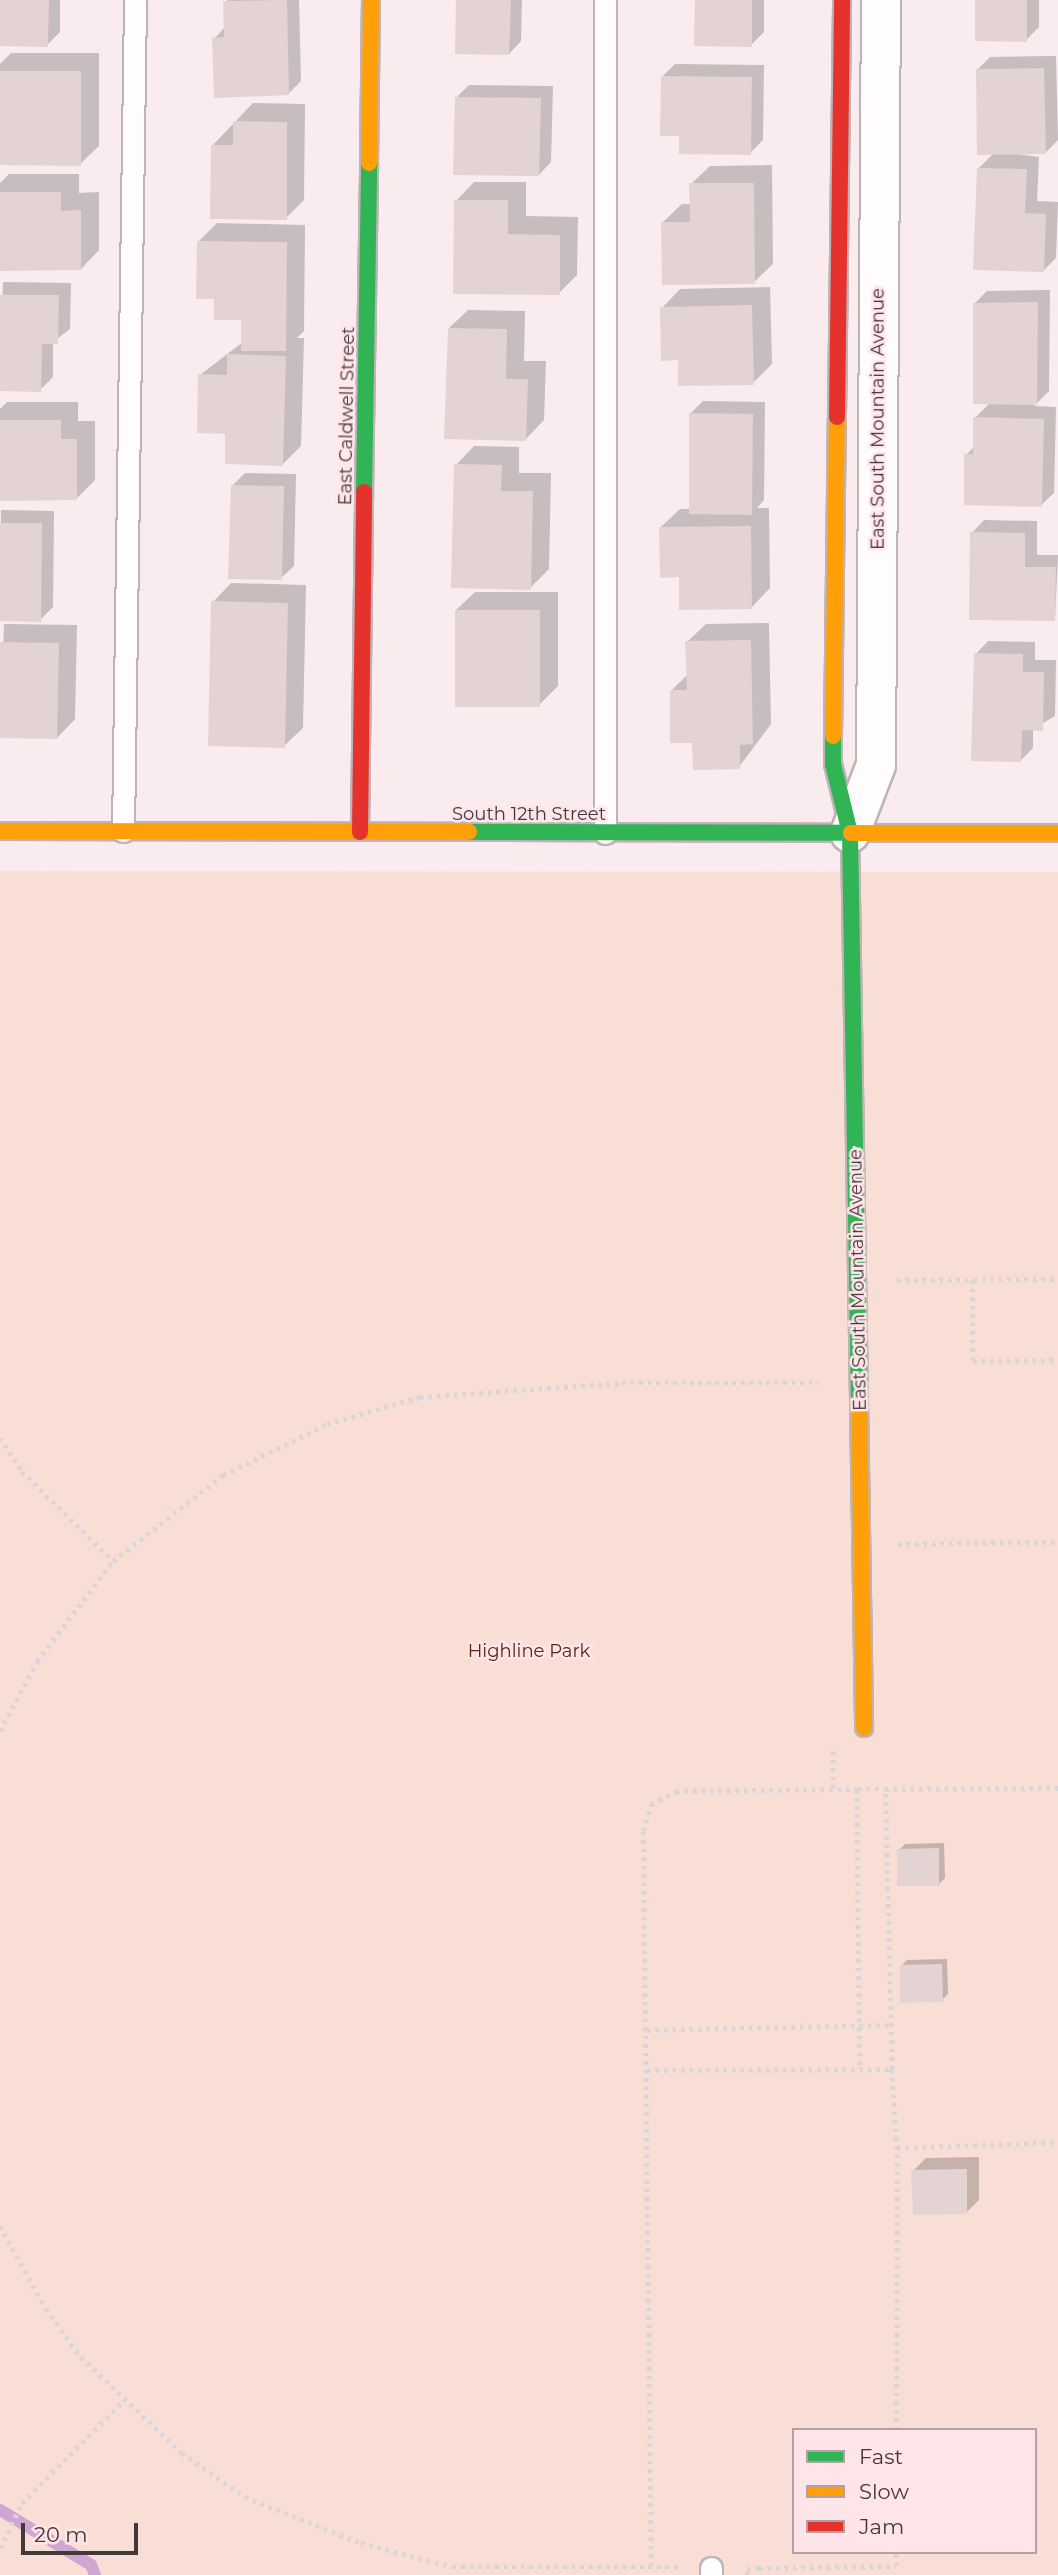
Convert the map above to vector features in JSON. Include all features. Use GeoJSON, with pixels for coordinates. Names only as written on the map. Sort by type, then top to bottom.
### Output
{"type":"FeatureCollection","features":[{"type":"Feature","properties":{"kind":"street","name":"East Caldwell Street"},"geometry":{"type":"LineString","coordinates":[[360,832],[371,0]]}},
{"type":"Feature","properties":{"kind":"street","name":"East South Mountain Avenue"},"geometry":{"type":"LineString","coordinates":[[842,0],[833,764],[849,833],[864,1728]]}},
{"type":"Feature","properties":{"kind":"street","name":"East South Mountain Avenue"},"geometry":{"type":"LineString","coordinates":[[849,833],[876,765],[881,0]]}},
{"type":"Feature","properties":{"kind":"street","name":"South 12th Street"},"geometry":{"type":"LineString","coordinates":[[0,831],[1058,833]]}},
{"type":"Feature","properties":{"kind":"lane"},"geometry":{"type":"LineString","coordinates":[[123,831],[135,0]]}},
{"type":"Feature","properties":{"kind":"lane"},"geometry":{"type":"LineString","coordinates":[[605,0],[605,833]]}},
{"type":"Feature","properties":{"kind":"path"},"geometry":{"type":"LineString","coordinates":[[857,1281],[1058,1279]]}},
{"type":"Feature","properties":{"kind":"path"},"geometry":{"type":"LineString","coordinates":[[973,1280],[973,1361],[1058,1360]]}},
{"type":"Feature","properties":{"kind":"path"},"geometry":{"type":"LineString","coordinates":[[0,1731],[37,1661],[113,1562],[174,1509],[271,1448],[327,1424],[420,1398],[622,1383],[830,1383]]}},
{"type":"Feature","properties":{"kind":"path"},"geometry":{"type":"LineString","coordinates":[[0,1438],[22,1471],[113,1562]]}},
{"type":"Feature","properties":{"kind":"path"},"geometry":{"type":"LineString","coordinates":[[894,1544],[1058,1542]]}},
{"type":"Feature","properties":{"kind":"path"},"geometry":{"type":"LineString","coordinates":[[652,2566],[643,1831],[652,1804],[676,1791],[1058,1788]]}},
{"type":"Feature","properties":{"kind":"path"},"geometry":{"type":"LineString","coordinates":[[857,1789],[860,2068]]}},
{"type":"Feature","properties":{"kind":"path"},"geometry":{"type":"LineString","coordinates":[[885,1789],[892,2069],[897,2148],[896,2428]]}},
{"type":"Feature","properties":{"kind":"path"},"geometry":{"type":"LineString","coordinates":[[647,2031],[891,2025]]}},
{"type":"Feature","properties":{"kind":"path"},"geometry":{"type":"LineString","coordinates":[[647,2070],[892,2069]]}},
{"type":"Feature","properties":{"kind":"path"},"geometry":{"type":"LineString","coordinates":[[897,2148],[1058,2142]]}},
{"type":"Feature","properties":{"kind":"path"},"geometry":{"type":"LineString","coordinates":[[0,2226],[46,2309],[122,2402],[245,2497],[361,2543],[453,2567],[685,2567]]}},
{"type":"Feature","properties":{"kind":"path"},"geometry":{"type":"LineString","coordinates":[[0,2548],[22,2503],[122,2402]]}},
{"type":"Feature","properties":{"kind":"path"},"geometry":{"type":"LineString","coordinates":[[747,2575],[759,2568],[896,2566],[896,2554]]}},
{"type":"Feature","properties":{"kind":"green space","name":"Highline Park"},"geometry":{"type":"Polygon","coordinates":[[[0,871],[1058,872],[1058,2575],[0,2575],[0,871]]]}},
{"type":"Feature","properties":{"kind":"building"},"geometry":{"type":"Polygon","coordinates":[[[0,0],[49,0],[48,47],[0,46],[0,0]]]}},
{"type":"Feature","properties":{"kind":"building"},"geometry":{"type":"Polygon","coordinates":[[[287,0],[289,95],[214,98],[212,38],[224,37],[223,1],[287,0]]]}},
{"type":"Feature","properties":{"kind":"building"},"geometry":{"type":"Polygon","coordinates":[[[456,0],[511,0],[509,55],[455,54],[456,0]]]}},
{"type":"Feature","properties":{"kind":"building"},"geometry":{"type":"Polygon","coordinates":[[[695,0],[752,0],[752,47],[694,46],[695,0]]]}},
{"type":"Feature","properties":{"kind":"building"},"geometry":{"type":"Polygon","coordinates":[[[975,0],[1027,0],[1027,42],[975,41],[975,0]]]}},
{"type":"Feature","properties":{"kind":"building"},"geometry":{"type":"Polygon","coordinates":[[[1044,68],[1046,154],[977,155],[976,69],[1044,68]]]}},
{"type":"Feature","properties":{"kind":"building"},"geometry":{"type":"Polygon","coordinates":[[[0,71],[81,71],[81,166],[0,165],[0,71]]]}},
{"type":"Feature","properties":{"kind":"building"},"geometry":{"type":"Polygon","coordinates":[[[661,76],[752,77],[751,155],[679,154],[679,136],[660,136],[661,76]]]}},
{"type":"Feature","properties":{"kind":"building"},"geometry":{"type":"Polygon","coordinates":[[[455,97],[541,98],[539,176],[453,175],[455,97]]]}},
{"type":"Feature","properties":{"kind":"building"},"geometry":{"type":"Polygon","coordinates":[[[233,121],[287,122],[287,220],[210,219],[211,145],[233,145],[233,121]]]}},
{"type":"Feature","properties":{"kind":"building"},"geometry":{"type":"Polygon","coordinates":[[[977,168],[1027,169],[1025,213],[1046,214],[1044,272],[973,270],[977,168]]]}},
{"type":"Feature","properties":{"kind":"building"},"geometry":{"type":"Polygon","coordinates":[[[689,183],[754,183],[755,284],[662,285],[661,222],[690,222],[689,183]]]}},
{"type":"Feature","properties":{"kind":"building"},"geometry":{"type":"Polygon","coordinates":[[[0,192],[61,192],[61,211],[81,210],[81,270],[0,271],[0,192]]]}},
{"type":"Feature","properties":{"kind":"building"},"geometry":{"type":"Polygon","coordinates":[[[454,200],[508,200],[508,234],[560,235],[560,295],[453,294],[454,200]]]}},
{"type":"Feature","properties":{"kind":"building"},"geometry":{"type":"Polygon","coordinates":[[[197,241],[287,242],[286,351],[241,351],[241,320],[214,320],[214,299],[196,299],[197,241]]]}},
{"type":"Feature","properties":{"kind":"building"},"geometry":{"type":"Polygon","coordinates":[[[0,295],[59,295],[58,344],[42,344],[41,392],[0,391],[0,295]]]}},
{"type":"Feature","properties":{"kind":"building"},"geometry":{"type":"Polygon","coordinates":[[[1038,302],[1037,405],[973,404],[973,303],[1038,302]]]}},
{"type":"Feature","properties":{"kind":"building"},"geometry":{"type":"Polygon","coordinates":[[[752,305],[754,385],[678,386],[678,360],[661,361],[660,307],[752,305]]]}},
{"type":"Feature","properties":{"kind":"building"},"geometry":{"type":"Polygon","coordinates":[[[448,328],[507,329],[506,379],[528,379],[526,441],[444,439],[448,328]]]}},
{"type":"Feature","properties":{"kind":"building"},"geometry":{"type":"Polygon","coordinates":[[[227,354],[286,356],[283,466],[225,464],[225,434],[197,433],[198,374],[227,375],[227,354]]]}},
{"type":"Feature","properties":{"kind":"building"},"geometry":{"type":"Polygon","coordinates":[[[689,413],[753,414],[752,515],[689,514],[689,413]]]}},
{"type":"Feature","properties":{"kind":"building"},"geometry":{"type":"Polygon","coordinates":[[[973,417],[1044,419],[1042,507],[964,505],[964,454],[973,454],[973,417]]]}},
{"type":"Feature","properties":{"kind":"building"},"geometry":{"type":"Polygon","coordinates":[[[0,420],[61,420],[61,439],[77,439],[77,500],[0,501],[0,420]]]}},
{"type":"Feature","properties":{"kind":"building"},"geometry":{"type":"Polygon","coordinates":[[[454,464],[502,465],[501,491],[533,491],[531,590],[451,588],[454,464]]]}},
{"type":"Feature","properties":{"kind":"building"},"geometry":{"type":"Polygon","coordinates":[[[231,485],[284,486],[282,580],[228,579],[231,485]]]}},
{"type":"Feature","properties":{"kind":"building"},"geometry":{"type":"Polygon","coordinates":[[[0,523],[42,523],[41,622],[0,621],[0,523]]]}},
{"type":"Feature","properties":{"kind":"building"},"geometry":{"type":"Polygon","coordinates":[[[751,526],[752,609],[679,610],[679,577],[660,578],[659,527],[751,526]]]}},
{"type":"Feature","properties":{"kind":"building"},"geometry":{"type":"Polygon","coordinates":[[[970,532],[1025,533],[1025,567],[1056,567],[1055,621],[969,620],[970,532]]]}},
{"type":"Feature","properties":{"kind":"building"},"geometry":{"type":"Polygon","coordinates":[[[211,601],[288,603],[285,748],[208,746],[211,601]]]}},
{"type":"Feature","properties":{"kind":"building"},"geometry":{"type":"Polygon","coordinates":[[[455,610],[540,610],[540,707],[455,707],[455,610]]]}},
{"type":"Feature","properties":{"kind":"building"},"geometry":{"type":"Polygon","coordinates":[[[751,640],[753,744],[740,745],[740,769],[693,770],[692,743],[670,743],[670,690],[687,690],[685,641],[751,640]]]}},
{"type":"Feature","properties":{"kind":"building"},"geometry":{"type":"Polygon","coordinates":[[[0,642],[59,643],[57,739],[0,738],[0,642]]]}},
{"type":"Feature","properties":{"kind":"building"},"geometry":{"type":"Polygon","coordinates":[[[974,653],[1023,654],[1023,672],[1044,672],[1043,731],[1022,730],[1021,762],[971,761],[974,653]]]}},
{"type":"Feature","properties":{"kind":"building"},"geometry":{"type":"Polygon","coordinates":[[[939,1848],[939,1886],[897,1886],[897,1849],[939,1848]]]}},
{"type":"Feature","properties":{"kind":"building"},"geometry":{"type":"Polygon","coordinates":[[[942,1964],[943,2002],[900,2003],[900,1965],[942,1964]]]}},
{"type":"Feature","properties":{"kind":"building"},"geometry":{"type":"Polygon","coordinates":[[[967,2169],[967,2214],[913,2215],[911,2170],[967,2169]]]}},
{"type":"Feature","properties":{"kind":"waterway"},"geometry":{"type":"LineString","coordinates":[[0,2510],[91,2565],[95,2575]]}},
{"type":"Feature","properties":{"kind":"traffic: fast"},"geometry":{"type":"LineString","coordinates":[[364,492],[369,163]]}},
{"type":"Feature","properties":{"kind":"traffic: fast"},"geometry":{"type":"LineString","coordinates":[[833,736],[833,764],[850,833],[859,1401]]}},
{"type":"Feature","properties":{"kind":"traffic: fast"},"geometry":{"type":"LineString","coordinates":[[469,832],[851,833]]}},
{"type":"Feature","properties":{"kind":"traffic: slow"},"geometry":{"type":"LineString","coordinates":[[369,163],[371,0]]}},
{"type":"Feature","properties":{"kind":"traffic: slow"},"geometry":{"type":"LineString","coordinates":[[833,736],[837,417]]}},
{"type":"Feature","properties":{"kind":"traffic: slow"},"geometry":{"type":"LineString","coordinates":[[0,831],[469,832]]}},
{"type":"Feature","properties":{"kind":"traffic: slow"},"geometry":{"type":"LineString","coordinates":[[851,833],[1058,833]]}},
{"type":"Feature","properties":{"kind":"traffic: slow"},"geometry":{"type":"LineString","coordinates":[[859,1401],[864,1728]]}},
{"type":"Feature","properties":{"kind":"traffic: jam"},"geometry":{"type":"LineString","coordinates":[[837,417],[842,0]]}},
{"type":"Feature","properties":{"kind":"traffic: jam"},"geometry":{"type":"LineString","coordinates":[[360,832],[364,492]]}}]}
